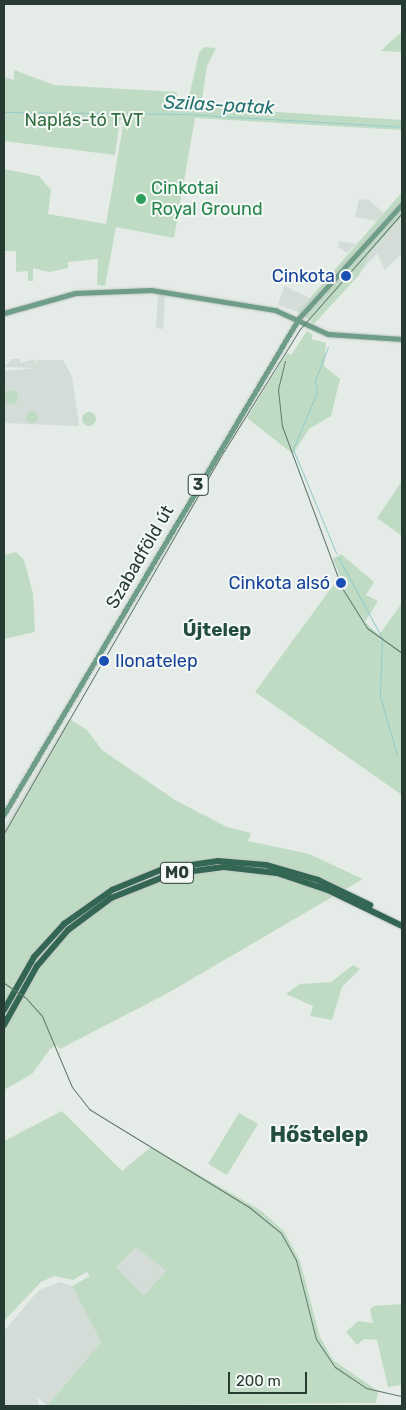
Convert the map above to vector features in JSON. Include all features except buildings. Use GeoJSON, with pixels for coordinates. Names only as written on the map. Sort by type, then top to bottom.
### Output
{"type":"FeatureCollection","features":[{"type":"Feature","properties":{"kind":"highway","name":"M0"},"geometry":{"type":"LineString","coordinates":[[4,1010],[34,957],[76,914],[129,881],[174,867],[226,861],[276,867],[318,880],[402,921]]}},
{"type":"Feature","properties":{"kind":"highway","name":"M0"},"geometry":{"type":"LineString","coordinates":[[4,1025],[37,966],[68,930],[111,898],[171,874],[224,867],[277,873],[328,890],[402,926]]}},
{"type":"Feature","properties":{"kind":"main road","name":"Szabadföld út"},"geometry":{"type":"LineString","coordinates":[[4,814],[299,318],[402,204]]}},
{"type":"Feature","properties":{"kind":"main road"},"geometry":{"type":"LineString","coordinates":[[4,313],[75,293],[140,290],[231,301],[299,318],[328,334],[402,339]]}},
{"type":"Feature","properties":{"kind":"shaded area"},"geometry":{"type":"Polygon","coordinates":[[[359,199],[369,200],[384,213],[377,221],[355,217],[359,199]]]}},
{"type":"Feature","properties":{"kind":"shaded area"},"geometry":{"type":"Polygon","coordinates":[[[402,216],[402,253],[385,270],[377,254],[358,274],[369,254],[402,216]]]}},
{"type":"Feature","properties":{"kind":"shaded area"},"geometry":{"type":"Polygon","coordinates":[[[339,241],[356,244],[347,253],[338,247],[339,241]]]}},
{"type":"Feature","properties":{"kind":"shaded area"},"geometry":{"type":"Polygon","coordinates":[[[284,286],[310,298],[298,312],[278,305],[284,286]]]}},
{"type":"Feature","properties":{"kind":"shaded area"},"geometry":{"type":"Polygon","coordinates":[[[158,295],[165,295],[163,329],[156,328],[158,295]]]}},
{"type":"Feature","properties":{"kind":"shaded area"},"geometry":{"type":"Polygon","coordinates":[[[12,359],[20,359],[20,363],[35,359],[36,366],[37,360],[63,360],[72,376],[79,426],[4,423],[4,371],[36,368],[4,367],[12,359]]]}},
{"type":"Feature","properties":{"kind":"shaded area"},"geometry":{"type":"Polygon","coordinates":[[[68,719],[71,720],[4,835],[4,827],[68,719]]]}},
{"type":"Feature","properties":{"kind":"shaded area"},"geometry":{"type":"Polygon","coordinates":[[[136,1246],[166,1271],[144,1295],[116,1267],[136,1246]]]}},
{"type":"Feature","properties":{"kind":"shaded area"},"geometry":{"type":"Polygon","coordinates":[[[60,1282],[72,1286],[101,1342],[47,1406],[37,1397],[39,1406],[4,1406],[4,1331],[39,1290],[60,1282]]]}},
{"type":"Feature","properties":{"kind":"green space"},"geometry":{"type":"Polygon","coordinates":[[[402,32],[402,52],[381,51],[391,41],[402,32]]]}},
{"type":"Feature","properties":{"kind":"green space","name":"Naplás-tó TVT"},"geometry":{"type":"Polygon","coordinates":[[[204,47],[216,48],[207,66],[201,107],[402,120],[402,130],[195,118],[174,238],[116,227],[105,286],[97,285],[98,259],[68,262],[68,268],[49,272],[33,268],[33,281],[28,281],[28,271],[16,272],[16,251],[4,251],[4,169],[39,176],[51,190],[48,214],[106,224],[124,120],[120,120],[115,155],[4,141],[4,77],[14,80],[14,70],[54,85],[177,92],[176,100],[170,104],[180,107],[188,101],[199,53],[204,47]]]}},
{"type":"Feature","properties":{"kind":"green space"},"geometry":{"type":"Polygon","coordinates":[[[402,192],[402,216],[369,254],[359,275],[314,324],[298,312],[402,192]]]}},
{"type":"Feature","properties":{"kind":"green space"},"geometry":{"type":"Polygon","coordinates":[[[307,331],[313,335],[311,339],[326,343],[324,366],[340,379],[331,416],[309,429],[293,454],[247,418],[287,353],[291,355],[307,331]]]}},
{"type":"Feature","properties":{"kind":"green space"},"geometry":{"type":"Polygon","coordinates":[[[11,390],[16,392],[18,397],[16,402],[11,404],[6,402],[4,397],[6,392],[11,390]]]}},
{"type":"Feature","properties":{"kind":"green space"},"geometry":{"type":"Polygon","coordinates":[[[34,411],[37,412],[37,422],[30,423],[27,422],[26,415],[27,412],[34,411]]]}},
{"type":"Feature","properties":{"kind":"green space"},"geometry":{"type":"Polygon","coordinates":[[[86,412],[92,412],[96,419],[92,426],[86,426],[82,422],[82,416],[86,412]]]}},
{"type":"Feature","properties":{"kind":"green space"},"geometry":{"type":"Polygon","coordinates":[[[402,481],[402,536],[377,518],[402,481]]]}},
{"type":"Feature","properties":{"kind":"green space"},"geometry":{"type":"Polygon","coordinates":[[[16,552],[24,560],[33,593],[35,632],[4,639],[4,555],[16,552]]]}},
{"type":"Feature","properties":{"kind":"green space"},"geometry":{"type":"Polygon","coordinates":[[[341,554],[374,582],[366,595],[378,601],[365,622],[379,635],[402,603],[402,795],[255,692],[340,576],[333,559],[341,554]]]}},
{"type":"Feature","properties":{"kind":"green space"},"geometry":{"type":"Polygon","coordinates":[[[71,720],[87,730],[102,750],[175,800],[227,827],[251,833],[248,841],[309,854],[363,879],[168,993],[60,1049],[57,1045],[50,1049],[32,1074],[4,1090],[4,835],[71,720]]]}},
{"type":"Feature","properties":{"kind":"green space"},"geometry":{"type":"Polygon","coordinates":[[[353,965],[360,969],[342,987],[332,1020],[310,1016],[313,1006],[286,994],[300,984],[331,982],[353,965]]]}},
{"type":"Feature","properties":{"kind":"green space"},"geometry":{"type":"Polygon","coordinates":[[[62,1111],[122,1171],[151,1147],[260,1210],[284,1231],[300,1261],[320,1337],[333,1360],[378,1391],[376,1403],[47,1406],[101,1342],[72,1286],[90,1276],[87,1272],[73,1280],[54,1276],[41,1282],[4,1321],[4,1141],[62,1111]],[[136,1247],[116,1267],[144,1295],[166,1271],[136,1247]]]}},
{"type":"Feature","properties":{"kind":"green space"},"geometry":{"type":"Polygon","coordinates":[[[239,1113],[258,1124],[227,1175],[208,1164],[239,1113]]]}},
{"type":"Feature","properties":{"kind":"green space"},"geometry":{"type":"Polygon","coordinates":[[[402,1304],[402,1385],[388,1387],[377,1340],[364,1339],[357,1345],[346,1332],[358,1321],[373,1323],[370,1309],[374,1306],[402,1304]]]}},
{"type":"Feature","properties":{"kind":"waterway","name":"Szilas-patak"},"geometry":{"type":"LineString","coordinates":[[4,112],[186,114],[402,127]]}},
{"type":"Feature","properties":{"kind":"waterway"},"geometry":{"type":"LineString","coordinates":[[328,347],[315,381],[317,392],[293,449],[336,553]]}},
{"type":"Feature","properties":{"kind":"waterway"},"geometry":{"type":"LineString","coordinates":[[338,557],[382,638],[380,696],[397,755]]}},
{"type":"Feature","properties":{"kind":"tram line"},"geometry":{"type":"LineString","coordinates":[[4,833],[224,451],[300,329],[402,213]]}},
{"type":"Feature","properties":{"kind":"tram line"},"geometry":{"type":"LineString","coordinates":[[285,361],[278,389],[282,426],[342,588],[367,628],[402,653]]}},
{"type":"Feature","properties":{"kind":"tram line"},"geometry":{"type":"LineString","coordinates":[[4,983],[25,997],[42,1016],[72,1087],[89,1109],[249,1207],[281,1233],[296,1260],[316,1339],[335,1367],[366,1388],[402,1396]]}},
{"type":"Feature","properties":{"kind":"place","name":"Cinkotai Royal Ground"},"geometry":{"type":"Point","coordinates":[141,199]}},
{"type":"Feature","properties":{"kind":"place","name":"Cinkota"},"geometry":{"type":"Point","coordinates":[346,276]}},
{"type":"Feature","properties":{"kind":"place","name":"Cinkota alsó"},"geometry":{"type":"Point","coordinates":[341,583]}},
{"type":"Feature","properties":{"kind":"place","name":"Ilonatelep"},"geometry":{"type":"Point","coordinates":[104,661]}},
{"type":"Feature","properties":{"kind":"district","name":"Újtelep"},"geometry":{"type":"Point","coordinates":[217,630]}},
{"type":"Feature","properties":{"kind":"district","name":"Hőstelep"},"geometry":{"type":"Point","coordinates":[319,1135]}}]}
